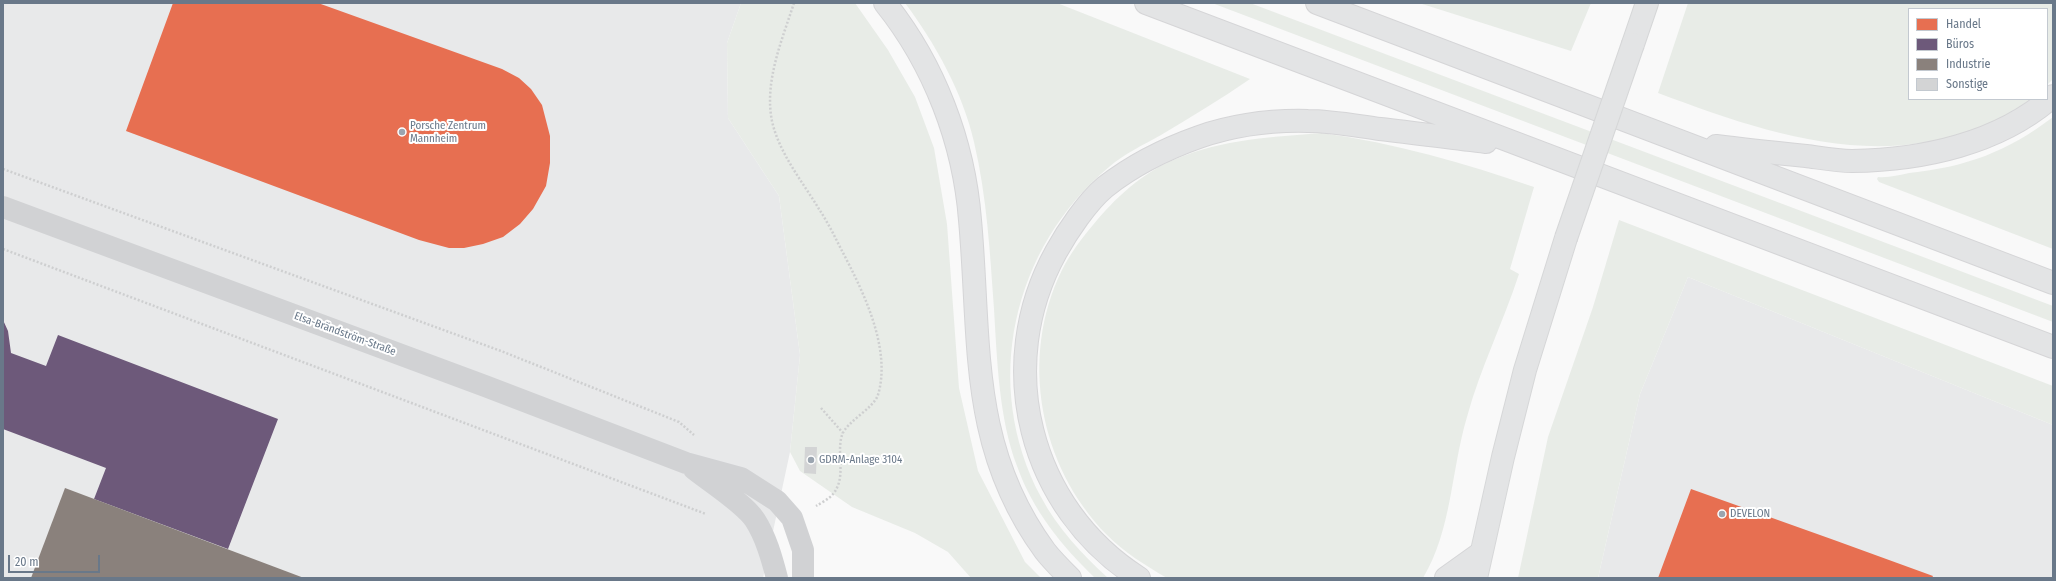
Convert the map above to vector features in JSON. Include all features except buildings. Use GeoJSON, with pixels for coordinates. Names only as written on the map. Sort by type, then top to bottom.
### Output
{"type":"FeatureCollection","features":[{"type":"Feature","properties":{"kind":"main road"},"geometry":{"type":"LineString","coordinates":[[885,3],[908,35],[935,83],[945,110],[961,164],[970,218],[981,383],[991,438],[998,465],[1021,515],[1045,552],[1070,578]]}},
{"type":"Feature","properties":{"kind":"main road"},"geometry":{"type":"LineString","coordinates":[[1146,3],[1519,146],[2053,347]]}},
{"type":"Feature","properties":{"kind":"main road"},"geometry":{"type":"LineString","coordinates":[[1317,3],[2053,283]]}},
{"type":"Feature","properties":{"kind":"main road"},"geometry":{"type":"LineString","coordinates":[[1476,578],[1502,457],[1525,370],[1566,238],[1647,3]]}},
{"type":"Feature","properties":{"kind":"main road"},"geometry":{"type":"LineString","coordinates":[[1685,143],[1850,161],[1928,155],[1996,132],[2037,110],[2053,96]]}},
{"type":"Feature","properties":{"kind":"main road"},"geometry":{"type":"LineString","coordinates":[[1139,578],[1122,567],[1096,545],[1073,518],[1039,454],[1030,422],[1024,384],[1026,345],[1032,308],[1047,269],[1068,231],[1104,189],[1144,160],[1198,137],[1241,125],[1309,121],[1519,146]]}},
{"type":"Feature","properties":{"kind":"main road"},"geometry":{"type":"LineString","coordinates":[[1446,578],[1482,552]]}},
{"type":"Feature","properties":{"kind":"street","name":"Elsa-Brändström-Straße"},"geometry":{"type":"LineString","coordinates":[[3,207],[486,386],[686,463],[741,478],[777,501],[792,518],[803,550],[803,578]]}},
{"type":"Feature","properties":{"kind":"street","name":"Elsa-Brändström-Straße"},"geometry":{"type":"LineString","coordinates":[[686,463],[739,503],[755,520],[771,556],[777,578]]}},
{"type":"Feature","properties":{"kind":"path"},"geometry":{"type":"LineString","coordinates":[[794,3],[777,57],[770,89],[772,121],[785,156],[820,210],[857,280],[872,314],[883,368],[878,396],[843,433],[838,451],[841,474],[833,494],[813,508]]}},
{"type":"Feature","properties":{"kind":"path"},"geometry":{"type":"LineString","coordinates":[[3,169],[501,350],[679,422],[696,437]]}},
{"type":"Feature","properties":{"kind":"path"},"geometry":{"type":"LineString","coordinates":[[3,249],[712,516]]}},
{"type":"Feature","properties":{"kind":"path"},"geometry":{"type":"LineString","coordinates":[[821,408],[843,433]]}},
{"type":"Feature","properties":{"kind":"shaded area"},"geometry":{"type":"Polygon","coordinates":[[[3,3],[741,3],[727,43],[728,118],[779,196],[800,355],[790,452],[763,578],[3,578],[3,3]]]}},
{"type":"Feature","properties":{"kind":"shaded area"},"geometry":{"type":"Polygon","coordinates":[[[741,3],[855,3],[888,50],[915,97],[934,148],[947,224],[959,388],[978,471],[1025,562],[1041,578],[971,578],[948,552],[915,533],[852,507],[800,471],[790,452],[800,355],[779,196],[728,118],[727,43],[741,3]]]}},
{"type":"Feature","properties":{"kind":"shaded area"},"geometry":{"type":"Polygon","coordinates":[[[905,3],[1057,3],[1250,79],[1195,115],[1121,158],[1109,167],[1076,200],[1049,237],[1029,277],[1016,320],[1011,365],[1013,410],[1023,454],[1041,497],[1055,520],[1089,560],[1108,578],[1095,578],[1060,540],[1031,498],[1017,466],[1006,429],[1000,389],[987,225],[982,183],[974,142],[963,105],[947,69],[927,35],[905,3]]]}},
{"type":"Feature","properties":{"kind":"shaded area"},"geometry":{"type":"Polygon","coordinates":[[[1212,3],[1250,3],[2053,306],[2053,322],[1212,3]]]}},
{"type":"Feature","properties":{"kind":"shaded area"},"geometry":{"type":"Polygon","coordinates":[[[1419,3],[1591,3],[1571,51],[1419,3]]]}},
{"type":"Feature","properties":{"kind":"shaded area"},"geometry":{"type":"Polygon","coordinates":[[[1688,3],[2053,3],[2053,79],[2048,84],[2048,8],[1908,8],[1908,100],[2029,100],[2011,112],[1991,122],[1977,128],[1937,140],[1896,146],[1856,145],[1816,140],[1776,132],[1658,93],[1688,3]]]}},
{"type":"Feature","properties":{"kind":"shaded area"},"geometry":{"type":"Polygon","coordinates":[[[2053,117],[2053,249],[1879,182],[1877,179],[1878,177],[1890,177],[1949,167],[1985,156],[2019,140],[2053,117]]]}},
{"type":"Feature","properties":{"kind":"shaded area"},"geometry":{"type":"Polygon","coordinates":[[[1322,133],[1403,148],[1482,170],[1534,187],[1510,269],[1519,274],[1472,399],[1457,458],[1450,499],[1440,540],[1433,559],[1423,578],[1167,578],[1151,569],[1107,535],[1084,507],[1065,477],[1052,444],[1043,409],[1039,374],[1041,338],[1049,304],[1062,270],[1072,252],[1084,236],[1120,196],[1141,178],[1152,171],[1176,159],[1212,147],[1248,140],[1322,133]]]}},
{"type":"Feature","properties":{"kind":"shaded area"},"geometry":{"type":"Polygon","coordinates":[[[1619,220],[2053,386],[2053,425],[1688,277],[1640,394],[1598,578],[1518,578],[1548,437],[1593,307],[1619,220]]]}},
{"type":"Feature","properties":{"kind":"shaded area"},"geometry":{"type":"Polygon","coordinates":[[[1688,277],[2053,425],[2053,578],[1598,578],[1640,394],[1688,277]]]}},
{"type":"Feature","properties":{"kind":"place","name":"Porsche Zentrum Mannheim"},"geometry":{"type":"Point","coordinates":[402,132]}},
{"type":"Feature","properties":{"kind":"place","name":"GDRM-Anlage 3104"},"geometry":{"type":"Point","coordinates":[811,460]}},
{"type":"Feature","properties":{"kind":"place","name":"DEVELON"},"geometry":{"type":"Point","coordinates":[1722,514]}}]}
